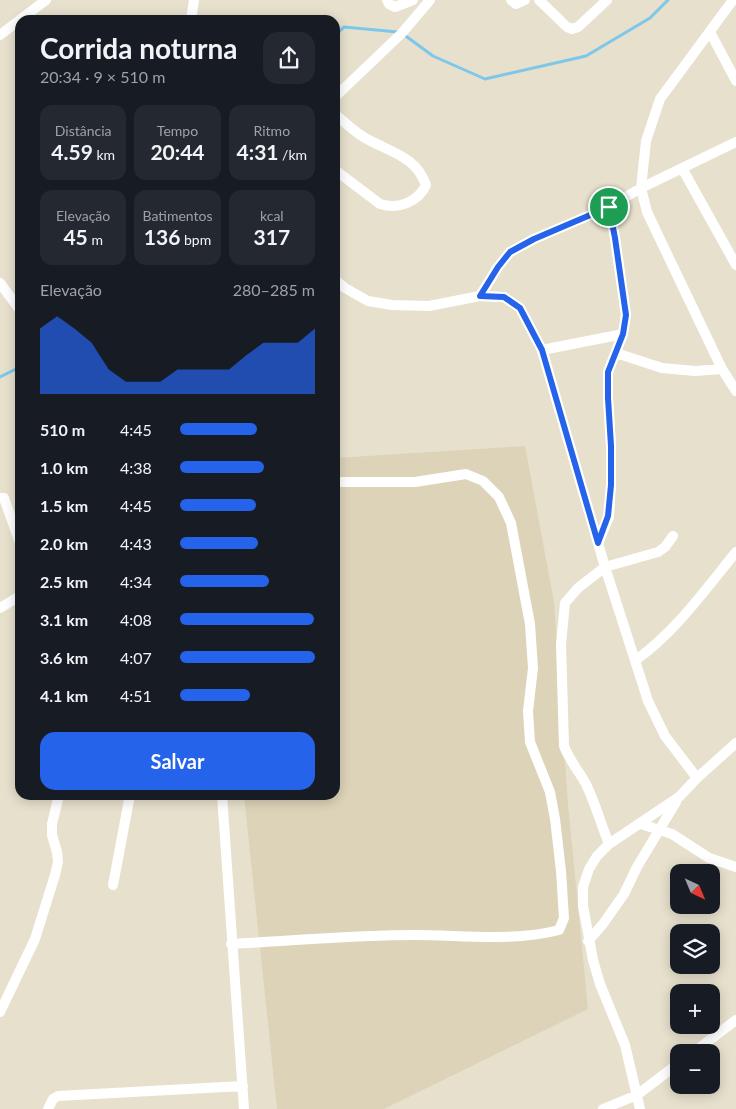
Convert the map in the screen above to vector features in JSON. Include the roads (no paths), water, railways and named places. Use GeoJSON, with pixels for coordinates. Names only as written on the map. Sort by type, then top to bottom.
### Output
{"type":"FeatureCollection","features":[{"type":"Feature","properties":{"kind":"street"},"geometry":{"type":"LineString","coordinates":[[26,15],[46,0]]}},
{"type":"Feature","properties":{"kind":"street"},"geometry":{"type":"LineString","coordinates":[[192,15],[194,0]]}},
{"type":"Feature","properties":{"kind":"street"},"geometry":{"type":"LineString","coordinates":[[387,0],[389,4],[395,7],[402,6],[413,0]]}},
{"type":"Feature","properties":{"kind":"street"},"geometry":{"type":"LineString","coordinates":[[340,92],[402,33],[430,0]]}},
{"type":"Feature","properties":{"kind":"street"},"geometry":{"type":"LineString","coordinates":[[511,0],[516,4],[525,0]]}},
{"type":"Feature","properties":{"kind":"street"},"geometry":{"type":"LineString","coordinates":[[539,0],[567,27],[572,29],[578,27],[607,0]]}},
{"type":"Feature","properties":{"kind":"street"},"geometry":{"type":"LineString","coordinates":[[733,0],[660,98],[646,142],[641,188],[647,212],[722,369],[736,391]]}},
{"type":"Feature","properties":{"kind":"street"},"geometry":{"type":"LineString","coordinates":[[0,35],[15,24]]}},
{"type":"Feature","properties":{"kind":"street"},"geometry":{"type":"LineString","coordinates":[[710,32],[736,81]]}},
{"type":"Feature","properties":{"kind":"street"},"geometry":{"type":"LineString","coordinates":[[340,118],[357,133],[392,150],[409,161],[421,172],[426,185],[422,193],[403,205],[385,206],[340,174]]}},
{"type":"Feature","properties":{"kind":"street"},"geometry":{"type":"LineString","coordinates":[[480,296],[510,252],[534,239],[609,207],[641,188],[736,142]]}},
{"type":"Feature","properties":{"kind":"street"},"geometry":{"type":"LineString","coordinates":[[682,168],[736,265]]}},
{"type":"Feature","properties":{"kind":"street"},"geometry":{"type":"LineString","coordinates":[[598,543],[608,516],[611,485],[608,372],[623,334],[626,315],[609,207]]}},
{"type":"Feature","properties":{"kind":"street"},"geometry":{"type":"LineString","coordinates":[[0,283],[15,303]]}},
{"type":"Feature","properties":{"kind":"street"},"geometry":{"type":"LineString","coordinates":[[340,284],[368,300],[392,305],[430,306],[480,296],[504,297],[520,308],[542,350],[605,567],[648,701],[665,736],[697,778]]}},
{"type":"Feature","properties":{"kind":"street"},"geometry":{"type":"LineString","coordinates":[[542,350],[623,334]]}},
{"type":"Feature","properties":{"kind":"street"},"geometry":{"type":"LineString","coordinates":[[616,352],[662,368],[696,371],[722,369]]}},
{"type":"Feature","properties":{"kind":"street"},"geometry":{"type":"LineString","coordinates":[[232,944],[413,935],[513,936],[543,934],[559,930],[564,918],[560,863],[550,792],[530,742],[528,711],[533,668],[530,624],[511,523],[499,497],[483,481],[466,474],[415,482],[340,482]]}},
{"type":"Feature","properties":{"kind":"street"},"geometry":{"type":"LineString","coordinates":[[0,498],[4,498],[15,528]]}},
{"type":"Feature","properties":{"kind":"street"},"geometry":{"type":"LineString","coordinates":[[609,844],[592,797],[567,755],[564,746],[561,644],[566,603],[578,588],[605,567],[658,552],[665,547],[673,536]]}},
{"type":"Feature","properties":{"kind":"street"},"geometry":{"type":"LineString","coordinates":[[636,660],[655,646],[677,624],[736,552]]}},
{"type":"Feature","properties":{"kind":"street"},"geometry":{"type":"LineString","coordinates":[[0,608],[15,599]]}},
{"type":"Feature","properties":{"kind":"street"},"geometry":{"type":"LineString","coordinates":[[640,1109],[625,1045],[600,984],[588,941],[582,887],[589,869],[597,856],[609,844],[679,797],[736,743]]}},
{"type":"Feature","properties":{"kind":"street"},"geometry":{"type":"LineString","coordinates":[[588,941],[603,924],[624,894],[679,797]]}},
{"type":"Feature","properties":{"kind":"street"},"geometry":{"type":"LineString","coordinates":[[1,1004],[35,939],[55,874],[58,862],[52,835],[52,824],[58,800]]}},
{"type":"Feature","properties":{"kind":"street"},"geometry":{"type":"LineString","coordinates":[[112,885],[129,800]]}},
{"type":"Feature","properties":{"kind":"street"},"geometry":{"type":"LineString","coordinates":[[222,800],[244,1109]]}},
{"type":"Feature","properties":{"kind":"street"},"geometry":{"type":"LineString","coordinates":[[641,824],[686,841],[709,858],[736,867]]}},
{"type":"Feature","properties":{"kind":"street"},"geometry":{"type":"LineString","coordinates":[[704,1044],[736,1020]]}},
{"type":"Feature","properties":{"kind":"street"},"geometry":{"type":"LineString","coordinates":[[603,1109],[636,1094],[670,1069]]}},
{"type":"Feature","properties":{"kind":"street"},"geometry":{"type":"LineString","coordinates":[[48,1109],[58,1096],[242,1086]]}},
{"type":"Feature","properties":{"kind":"waterway"},"geometry":{"type":"LineString","coordinates":[[403,34],[433,56],[485,79],[586,56],[650,18],[668,0]]}},
{"type":"Feature","properties":{"kind":"waterway"},"geometry":{"type":"LineString","coordinates":[[340,31],[344,27],[398,32]]}},
{"type":"Feature","properties":{"kind":"waterway"},"geometry":{"type":"LineString","coordinates":[[0,377],[15,370]]}}]}
